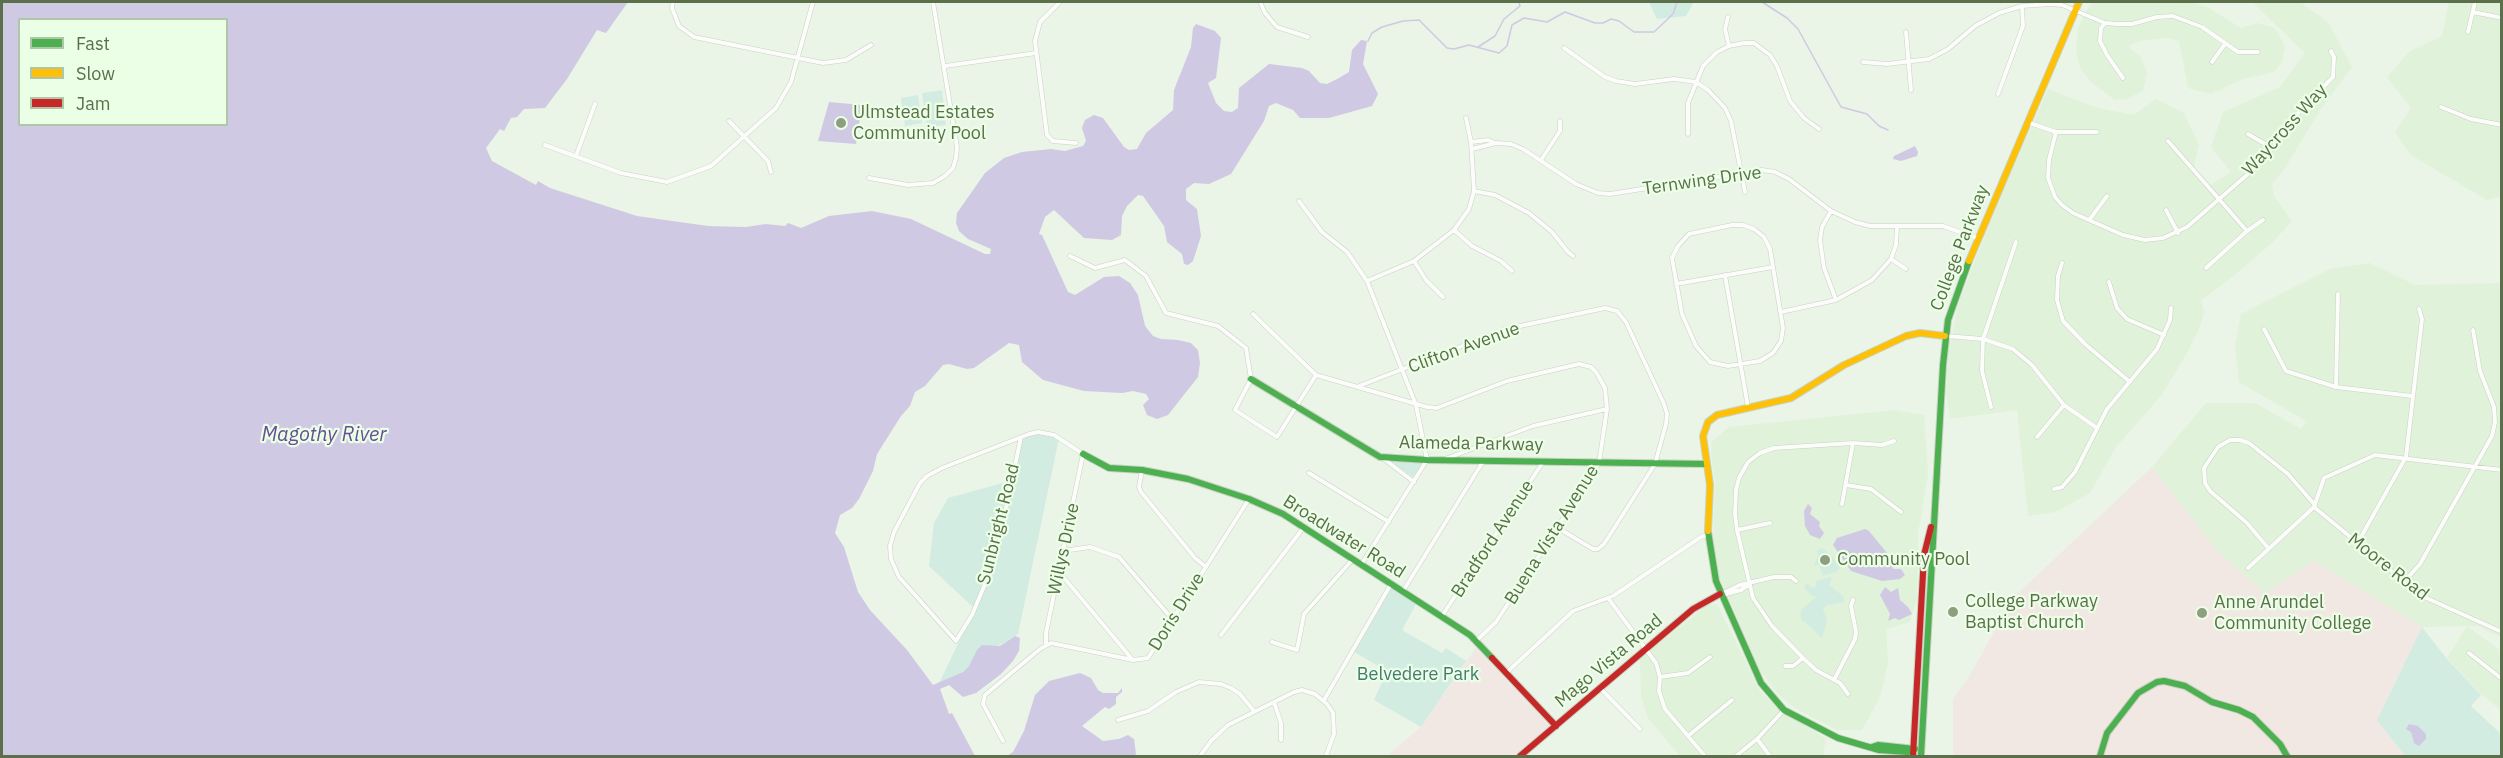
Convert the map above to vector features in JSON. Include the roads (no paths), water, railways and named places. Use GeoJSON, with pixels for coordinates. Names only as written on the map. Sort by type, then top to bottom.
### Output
{"type":"FeatureCollection","features":[{"type":"Feature","properties":{"kind":"street"},"geometry":{"type":"LineString","coordinates":[[673,2],[672,8],[679,26],[694,37],[823,63],[846,60],[871,45]]}},
{"type":"Feature","properties":{"kind":"street"},"geometry":{"type":"LineString","coordinates":[[545,145],[621,172],[667,182],[711,166],[776,108],[791,82],[813,2]]}},
{"type":"Feature","properties":{"kind":"street"},"geometry":{"type":"LineString","coordinates":[[869,178],[921,185],[939,180],[952,168],[957,152],[933,2]]}},
{"type":"Feature","properties":{"kind":"street"},"geometry":{"type":"LineString","coordinates":[[1060,2],[1040,22],[1035,41],[1036,52],[1047,135],[1053,141],[1076,143]]}},
{"type":"Feature","properties":{"kind":"street"},"geometry":{"type":"LineString","coordinates":[[1260,2],[1265,14],[1277,27],[1308,37]]}},
{"type":"Feature","properties":{"kind":"street","name":"College Parkway"},"geometry":{"type":"LineString","coordinates":[[1921,753],[1945,336],[1951,310],[1977,238],[2079,2]]}},
{"type":"Feature","properties":{"kind":"street"},"geometry":{"type":"LineString","coordinates":[[2468,32],[2475,2]]}},
{"type":"Feature","properties":{"kind":"street"},"geometry":{"type":"LineString","coordinates":[[1863,62],[1872,64],[1909,62],[1937,56],[1985,20],[2022,6],[2055,4],[2105,23],[2132,24],[2173,16],[2202,27],[2238,52],[2258,52]]}},
{"type":"Feature","properties":{"kind":"street"},"geometry":{"type":"LineString","coordinates":[[1998,94],[2023,26],[2022,6]]}},
{"type":"Feature","properties":{"kind":"street"},"geometry":{"type":"LineString","coordinates":[[2473,11],[2502,18]]}},
{"type":"Feature","properties":{"kind":"street"},"geometry":{"type":"LineString","coordinates":[[1728,17],[1725,28],[1729,46]]}},
{"type":"Feature","properties":{"kind":"street"},"geometry":{"type":"LineString","coordinates":[[2105,23],[2101,27],[2100,41],[2123,78]]}},
{"type":"Feature","properties":{"kind":"street"},"geometry":{"type":"LineString","coordinates":[[1906,32],[1911,90]]}},
{"type":"Feature","properties":{"kind":"street"},"geometry":{"type":"LineString","coordinates":[[1688,134],[1686,114],[1696,82],[1709,58],[1729,46],[1754,43],[1763,48],[1777,66],[1790,101],[1804,118],[1819,129]]}},
{"type":"Feature","properties":{"kind":"street"},"geometry":{"type":"LineString","coordinates":[[2212,62],[2225,44]]}},
{"type":"Feature","properties":{"kind":"street"},"geometry":{"type":"LineString","coordinates":[[1564,48],[1616,81],[1635,84],[1674,79],[1696,82],[1712,94],[1725,108],[1731,121],[1745,192]]}},
{"type":"Feature","properties":{"kind":"street","name":"Waycross Way"},"geometry":{"type":"LineString","coordinates":[[2056,132],[2048,169],[2055,197],[2068,210],[2123,235],[2145,240],[2163,238],[2187,227],[2262,161],[2295,116],[2333,77],[2334,57],[2331,51]]}},
{"type":"Feature","properties":{"kind":"street"},"geometry":{"type":"LineString","coordinates":[[945,66],[1036,52]]}},
{"type":"Feature","properties":{"kind":"street"},"geometry":{"type":"LineString","coordinates":[[576,156],[595,104]]}},
{"type":"Feature","properties":{"kind":"street"},"geometry":{"type":"LineString","coordinates":[[2441,107],[2471,119],[2502,125]]}},
{"type":"Feature","properties":{"kind":"street"},"geometry":{"type":"LineString","coordinates":[[1367,281],[1414,261],[1454,230],[1469,209],[1474,191],[1472,149],[1466,118]]}},
{"type":"Feature","properties":{"kind":"street"},"geometry":{"type":"LineString","coordinates":[[729,121],[768,161],[771,171]]}},
{"type":"Feature","properties":{"kind":"street"},"geometry":{"type":"LineString","coordinates":[[1541,160],[1560,131],[1560,121]]}},
{"type":"Feature","properties":{"kind":"street"},"geometry":{"type":"LineString","coordinates":[[2026,122],[2056,132],[2077,134],[2097,132]]}},
{"type":"Feature","properties":{"kind":"street"},"geometry":{"type":"LineString","coordinates":[[2248,134],[2272,148]]}},
{"type":"Feature","properties":{"kind":"street","name":"Ternwing Drive"},"geometry":{"type":"LineString","coordinates":[[1471,142],[1488,140],[1511,144],[1541,160],[1576,184],[1598,193],[1610,194],[1741,172],[1762,170],[1774,172],[1789,180],[1831,212],[1862,224],[1897,227],[1943,226],[1977,238]]}},
{"type":"Feature","properties":{"kind":"street"},"geometry":{"type":"LineString","coordinates":[[2168,141],[2247,231]]}},
{"type":"Feature","properties":{"kind":"street","name":"Ternwing Drive"},"geometry":{"type":"LineString","coordinates":[[1472,149],[1496,143]]}},
{"type":"Feature","properties":{"kind":"street"},"geometry":{"type":"LineString","coordinates":[[1474,191],[1495,195],[1529,213],[1546,226],[1574,256]]}},
{"type":"Feature","properties":{"kind":"street"},"geometry":{"type":"LineString","coordinates":[[2090,219],[2107,196]]}},
{"type":"Feature","properties":{"kind":"street"},"geometry":{"type":"LineString","coordinates":[[1299,201],[1322,232],[1352,258],[1367,281],[1416,405],[1427,460],[1362,565]]}},
{"type":"Feature","properties":{"kind":"street"},"geometry":{"type":"LineString","coordinates":[[2166,210],[2178,232]]}},
{"type":"Feature","properties":{"kind":"street"},"geometry":{"type":"LineString","coordinates":[[1831,212],[1822,227],[1820,240],[1824,268],[1836,300]]}},
{"type":"Feature","properties":{"kind":"street"},"geometry":{"type":"LineString","coordinates":[[2206,268],[2247,231],[2263,220]]}},
{"type":"Feature","properties":{"kind":"street"},"geometry":{"type":"LineString","coordinates":[[1732,225],[1743,225],[1754,229],[1764,237],[1770,249],[1783,328],[1781,341],[1773,353],[1760,361],[1718,365],[1710,362],[1700,353],[1684,321],[1676,284],[1672,258],[1689,234],[1732,225]]}},
{"type":"Feature","properties":{"kind":"street"},"geometry":{"type":"LineString","coordinates":[[1781,312],[1836,300],[1872,280],[1891,259],[1896,245],[1897,227]]}},
{"type":"Feature","properties":{"kind":"street"},"geometry":{"type":"LineString","coordinates":[[1454,230],[1472,246],[1501,261],[1512,271]]}},
{"type":"Feature","properties":{"kind":"street"},"geometry":{"type":"LineString","coordinates":[[1991,407],[1982,371],[1983,339],[2016,242]]}},
{"type":"Feature","properties":{"kind":"street"},"geometry":{"type":"LineString","coordinates":[[1070,256],[1095,268],[1125,260],[1146,276],[1166,313],[1218,326],[1246,348],[1251,379],[1234,410],[1277,438],[1316,375]]}},
{"type":"Feature","properties":{"kind":"street"},"geometry":{"type":"LineString","coordinates":[[1891,259],[1906,268]]}},
{"type":"Feature","properties":{"kind":"street"},"geometry":{"type":"LineString","coordinates":[[1414,261],[1426,280],[1443,297]]}},
{"type":"Feature","properties":{"kind":"street"},"geometry":{"type":"LineString","coordinates":[[2062,262],[2058,276],[2057,300],[2063,321],[2085,344],[2130,382]]}},
{"type":"Feature","properties":{"kind":"street"},"geometry":{"type":"LineString","coordinates":[[1676,284],[1773,267]]}},
{"type":"Feature","properties":{"kind":"street"},"geometry":{"type":"LineString","coordinates":[[1725,275],[1748,408]]}},
{"type":"Feature","properties":{"kind":"street"},"geometry":{"type":"LineString","coordinates":[[2109,282],[2117,308],[2127,319],[2164,335]]}},
{"type":"Feature","properties":{"kind":"street"},"geometry":{"type":"LineString","coordinates":[[2336,387],[2338,294]]}},
{"type":"Feature","properties":{"kind":"street","name":"Clifton Avenue"},"geometry":{"type":"LineString","coordinates":[[1357,387],[1506,329],[1612,308],[1622,315],[1667,414],[1655,464],[1604,544],[1598,549],[1589,547],[1558,528]]}},
{"type":"Feature","properties":{"kind":"street"},"geometry":{"type":"LineString","coordinates":[[2054,489],[2062,487],[2075,472],[2106,409],[2157,350],[2170,320],[2171,308]]}},
{"type":"Feature","properties":{"kind":"street"},"geometry":{"type":"LineString","coordinates":[[2357,544],[2406,457],[2422,319],[2419,309]]}},
{"type":"Feature","properties":{"kind":"street","name":"Buena Vista Avenue"},"geometry":{"type":"LineString","coordinates":[[1252,314],[1316,375],[1416,405],[1437,408],[1508,381],[1579,364],[1591,367],[1601,380],[1607,409],[1599,463],[1496,622],[1476,641]]}},
{"type":"Feature","properties":{"kind":"street"},"geometry":{"type":"LineString","coordinates":[[2264,329],[2286,370],[2336,387],[2412,396]]}},
{"type":"Feature","properties":{"kind":"street"},"geometry":{"type":"LineString","coordinates":[[2404,582],[2420,564],[2492,436],[2495,422],[2494,407],[2480,370],[2473,330]]}},
{"type":"Feature","properties":{"kind":"street"},"geometry":{"type":"LineString","coordinates":[[1921,753],[1870,751],[1838,738],[1784,710],[1761,683],[1720,594],[1712,564],[1707,535],[1711,495],[1703,436],[1708,422],[1717,415],[1774,403],[1800,393],[1844,365],[1906,336],[1920,333],[1983,339],[2006,345],[2020,353],[2064,405],[2078,417],[2097,428]]}},
{"type":"Feature","properties":{"kind":"street","name":"Alameda Parkway"},"geometry":{"type":"LineString","coordinates":[[1251,379],[1296,404],[1380,457],[1427,460],[1707,464]]}},
{"type":"Feature","properties":{"kind":"street"},"geometry":{"type":"LineString","coordinates":[[2037,437],[2064,405]]}},
{"type":"Feature","properties":{"kind":"street"},"geometry":{"type":"LineString","coordinates":[[1445,459],[1533,426],[1607,409]]}},
{"type":"Feature","properties":{"kind":"street","name":"Broadwater Road"},"geometry":{"type":"LineString","coordinates":[[956,641],[899,577],[891,559],[890,546],[894,532],[920,483],[927,476],[942,468],[1038,432],[1054,435],[1109,468],[1142,470],[1188,479],[1283,514],[1476,641],[1556,726]]}},
{"type":"Feature","properties":{"kind":"street","name":"Sunbright Road"},"geometry":{"type":"LineString","coordinates":[[956,641],[968,622],[985,584],[999,542],[1021,437]]}},
{"type":"Feature","properties":{"kind":"street","name":"Moore Road"},"geometry":{"type":"LineString","coordinates":[[2269,549],[2247,524],[2210,491],[2205,483],[2204,468],[2218,447],[2230,440],[2249,443],[2288,474],[2314,506],[2357,544],[2429,601],[2502,632]]}},
{"type":"Feature","properties":{"kind":"street"},"geometry":{"type":"LineString","coordinates":[[1848,694],[1840,683],[1816,670],[1803,658],[1760,610],[1748,584],[1734,514],[1739,478],[1755,455],[1774,448],[1853,443],[1882,445],[1894,441]]}},
{"type":"Feature","properties":{"kind":"street"},"geometry":{"type":"LineString","coordinates":[[1842,504],[1853,443]]}},
{"type":"Feature","properties":{"kind":"street","name":"Willys Drive"},"geometry":{"type":"LineString","coordinates":[[1046,645],[1046,633],[1083,454]]}},
{"type":"Feature","properties":{"kind":"street"},"geometry":{"type":"LineString","coordinates":[[2248,568],[2314,506],[2324,478],[2375,455],[2502,470]]}},
{"type":"Feature","properties":{"kind":"street"},"geometry":{"type":"LineString","coordinates":[[1380,457],[1414,482]]}},
{"type":"Feature","properties":{"kind":"street"},"geometry":{"type":"LineString","coordinates":[[1402,591],[1484,460]]}},
{"type":"Feature","properties":{"kind":"street","name":"Bradford Avenue"},"geometry":{"type":"LineString","coordinates":[[1442,617],[1544,461]]}},
{"type":"Feature","properties":{"kind":"street"},"geometry":{"type":"LineString","coordinates":[[1142,470],[1139,482],[1141,492],[1195,558],[1206,567]]}},
{"type":"Feature","properties":{"kind":"street"},"geometry":{"type":"LineString","coordinates":[[1310,473],[1389,522]]}},
{"type":"Feature","properties":{"kind":"street"},"geometry":{"type":"LineString","coordinates":[[1846,485],[1871,489],[1900,512]]}},
{"type":"Feature","properties":{"kind":"street","name":"Doris Drive"},"geometry":{"type":"LineString","coordinates":[[1046,645],[1056,643],[1133,660],[1143,660],[1151,656],[1249,500]]}},
{"type":"Feature","properties":{"kind":"street","name":"College Parkway"},"geometry":{"type":"LineString","coordinates":[[1913,753],[1923,555],[1933,521]]}},
{"type":"Feature","properties":{"kind":"street"},"geometry":{"type":"LineString","coordinates":[[1737,530],[1770,523]]}},
{"type":"Feature","properties":{"kind":"street"},"geometry":{"type":"LineString","coordinates":[[1221,635],[1304,527]]}},
{"type":"Feature","properties":{"kind":"street"},"geometry":{"type":"LineString","coordinates":[[1506,673],[1569,614],[1608,598],[1707,535]]}},
{"type":"Feature","properties":{"kind":"street"},"geometry":{"type":"LineString","coordinates":[[1063,550],[1090,547],[1119,557],[1173,620]]}},
{"type":"Feature","properties":{"kind":"street"},"geometry":{"type":"LineString","coordinates":[[1921,613],[1924,595],[1932,589],[1926,584],[1923,555]]}},
{"type":"Feature","properties":{"kind":"street"},"geometry":{"type":"LineString","coordinates":[[1272,642],[1297,650],[1304,614],[1353,559]]}},
{"type":"Feature","properties":{"kind":"street"},"geometry":{"type":"LineString","coordinates":[[1059,573],[1133,660]]}},
{"type":"Feature","properties":{"kind":"street"},"geometry":{"type":"LineString","coordinates":[[1720,594],[1733,592],[1748,584],[1783,576],[1796,581]]}},
{"type":"Feature","properties":{"kind":"street"},"geometry":{"type":"LineString","coordinates":[[1323,700],[1391,584]]}},
{"type":"Feature","properties":{"kind":"street","name":"Mago Vista Road"},"geometry":{"type":"LineString","coordinates":[[1520,756],[1697,606],[1720,594]]}},
{"type":"Feature","properties":{"kind":"street"},"geometry":{"type":"LineString","coordinates":[[1608,598],[1656,663],[1660,677],[1659,691],[1662,704],[1705,756]]}},
{"type":"Feature","properties":{"kind":"street"},"geometry":{"type":"LineString","coordinates":[[1834,680],[1855,639],[1856,632],[1851,606],[1853,600]]}},
{"type":"Feature","properties":{"kind":"street"},"geometry":{"type":"LineString","coordinates":[[1003,741],[982,698],[1046,645]]}},
{"type":"Feature","properties":{"kind":"street"},"geometry":{"type":"LineString","coordinates":[[2469,653],[2502,679]]}},
{"type":"Feature","properties":{"kind":"street"},"geometry":{"type":"LineString","coordinates":[[1660,677],[1688,674],[1710,657]]}},
{"type":"Feature","properties":{"kind":"street"},"geometry":{"type":"LineString","coordinates":[[1785,666],[1793,666],[1803,658]]}},
{"type":"Feature","properties":{"kind":"street"},"geometry":{"type":"LineString","coordinates":[[2101,754],[2107,733],[2138,693],[2157,682],[2164,681],[2185,686],[2212,702],[2253,717],[2280,744],[2287,756]]}},
{"type":"Feature","properties":{"kind":"street"},"geometry":{"type":"LineString","coordinates":[[1118,720],[1152,709],[1176,692],[1199,682],[1221,684],[1231,688],[1240,694],[1254,711]]}},
{"type":"Feature","properties":{"kind":"street"},"geometry":{"type":"LineString","coordinates":[[1600,688],[1640,729]]}},
{"type":"Feature","properties":{"kind":"street"},"geometry":{"type":"LineString","coordinates":[[1200,756],[1219,732],[1254,711],[1302,690],[1310,691],[1323,700],[1333,713],[1334,734],[1326,756]]}},
{"type":"Feature","properties":{"kind":"street"},"geometry":{"type":"LineString","coordinates":[[1688,736],[1732,700]]}},
{"type":"Feature","properties":{"kind":"street"},"geometry":{"type":"LineString","coordinates":[[1274,702],[1281,723],[1281,740]]}},
{"type":"Feature","properties":{"kind":"street"},"geometry":{"type":"LineString","coordinates":[[1736,756],[1784,710]]}},
{"type":"Feature","properties":{"kind":"street"},"geometry":{"type":"LineString","coordinates":[[1756,739],[1770,756]]}},
{"type":"Feature","properties":{"kind":"street"},"geometry":{"type":"LineString","coordinates":[[1870,751],[1878,745],[1908,747],[1913,753]]}},
{"type":"Feature","properties":{"kind":"street"},"geometry":{"type":"LineString","coordinates":[[1883,750],[1894,756]]}},
{"type":"Feature","properties":{"kind":"water","name":"Magothy River"},"geometry":{"type":"Polygon","coordinates":[[[2,2],[628,2],[606,33],[597,30],[567,79],[545,108],[524,109],[517,117],[511,118],[504,131],[500,129],[486,148],[492,161],[536,185],[538,181],[550,188],[637,216],[708,226],[746,227],[766,224],[785,226],[788,223],[801,228],[829,216],[872,211],[911,219],[985,254],[990,254],[991,249],[968,239],[959,231],[956,223],[957,213],[985,173],[1004,158],[1022,152],[1051,149],[1065,151],[1083,146],[1086,141],[1082,128],[1085,120],[1094,115],[1103,118],[1124,147],[1129,150],[1137,149],[1146,133],[1173,110],[1174,90],[1191,47],[1193,28],[1196,24],[1215,31],[1221,38],[1216,78],[1208,83],[1216,103],[1224,111],[1232,112],[1238,108],[1239,88],[1269,64],[1302,68],[1309,71],[1320,83],[1327,84],[1349,72],[1352,50],[1361,40],[1367,41],[1363,64],[1378,94],[1372,106],[1329,118],[1300,118],[1293,110],[1276,103],[1269,106],[1264,121],[1231,174],[1209,184],[1194,183],[1186,189],[1186,200],[1197,209],[1201,236],[1193,261],[1188,265],[1184,264],[1182,254],[1167,242],[1164,226],[1143,196],[1138,195],[1127,206],[1122,216],[1121,235],[1112,240],[1084,238],[1054,210],[1045,217],[1039,234],[1042,235],[1068,292],[1075,295],[1104,277],[1119,276],[1130,283],[1138,295],[1145,326],[1153,336],[1191,343],[1198,350],[1200,363],[1198,377],[1168,415],[1157,419],[1147,415],[1143,405],[1149,399],[1146,394],[1133,391],[1122,393],[1084,391],[1043,380],[1022,362],[1019,345],[1009,343],[974,368],[943,365],[925,386],[915,392],[910,406],[877,454],[873,471],[859,499],[852,508],[840,515],[835,533],[844,547],[858,592],[870,610],[907,650],[933,685],[963,672],[982,645],[1000,646],[1015,636],[1020,638],[1019,651],[1013,661],[1001,674],[976,693],[963,697],[949,685],[940,689],[949,714],[952,713],[975,756],[2,756],[2,2]]]}},
{"type":"Feature","properties":{"kind":"water","name":"Ulmstead Estates Community Pool"},"geometry":{"type":"Polygon","coordinates":[[[829,102],[862,105],[856,144],[818,141],[829,102]]]}},
{"type":"Feature","properties":{"kind":"water"},"geometry":{"type":"Polygon","coordinates":[[[1915,146],[1917,156],[1901,161],[1893,159],[1894,156],[1915,146]]]}},
{"type":"Feature","properties":{"kind":"water"},"geometry":{"type":"Polygon","coordinates":[[[1808,504],[1812,508],[1810,514],[1820,522],[1819,526],[1824,533],[1820,539],[1810,535],[1805,526],[1804,511],[1808,504]]]}},
{"type":"Feature","properties":{"kind":"water"},"geometry":{"type":"Polygon","coordinates":[[[1865,529],[1887,553],[1893,569],[1901,569],[1905,575],[1900,579],[1882,581],[1851,571],[1833,545],[1837,538],[1865,529]]]}},
{"type":"Feature","properties":{"kind":"water"},"geometry":{"type":"Polygon","coordinates":[[[1885,587],[1891,592],[1898,588],[1900,600],[1912,614],[1899,620],[1895,618],[1888,621],[1890,614],[1880,595],[1885,587]]]}},
{"type":"Feature","properties":{"kind":"water"},"geometry":{"type":"Polygon","coordinates":[[[1080,673],[1091,678],[1098,690],[1103,693],[1118,693],[1122,688],[1122,692],[1116,697],[1116,704],[1109,709],[1105,707],[1082,726],[1103,741],[1128,735],[1134,739],[1136,754],[1134,756],[1007,756],[1013,752],[1024,731],[1035,695],[1049,681],[1080,673]]]}},
{"type":"Feature","properties":{"kind":"water"},"geometry":{"type":"Polygon","coordinates":[[[2409,724],[2418,726],[2426,734],[2426,739],[2419,746],[2414,743],[2411,732],[2406,729],[2409,724]]]}},
{"type":"Feature","properties":{"kind":"waterway"},"geometry":{"type":"LineString","coordinates":[[1478,47],[1495,36],[1504,19],[1520,6],[1519,2]]}},
{"type":"Feature","properties":{"kind":"waterway"},"geometry":{"type":"LineString","coordinates":[[1368,41],[1372,33],[1382,27],[1403,21],[1419,20],[1447,48],[1454,49],[1469,45],[1499,53],[1507,46],[1512,25],[1524,18],[1547,22],[1565,12],[1595,23],[1603,23],[1611,19],[1619,21],[1634,32],[1654,32],[1673,14],[1677,2]]}},
{"type":"Feature","properties":{"kind":"waterway"},"geometry":{"type":"LineString","coordinates":[[1762,2],[1787,18],[1798,29],[1841,107],[1867,114],[1879,126],[1888,130]]}},
{"type":"Feature","properties":{"kind":"place","name":"Ulmstead Estates Community Pool"},"geometry":{"type":"Point","coordinates":[841,123]}},
{"type":"Feature","properties":{"kind":"place","name":"Community Pool"},"geometry":{"type":"Point","coordinates":[1825,560]}},
{"type":"Feature","properties":{"kind":"place","name":"College Parkway Baptist Church"},"geometry":{"type":"Point","coordinates":[1953,612]}},
{"type":"Feature","properties":{"kind":"place","name":"Anne Arundel Community College"},"geometry":{"type":"Point","coordinates":[2202,613]}},
{"type":"Feature","properties":{"kind":"park label","name":"Belvedere Park"},"geometry":{"type":"Point","coordinates":[1418,675]}}]}
